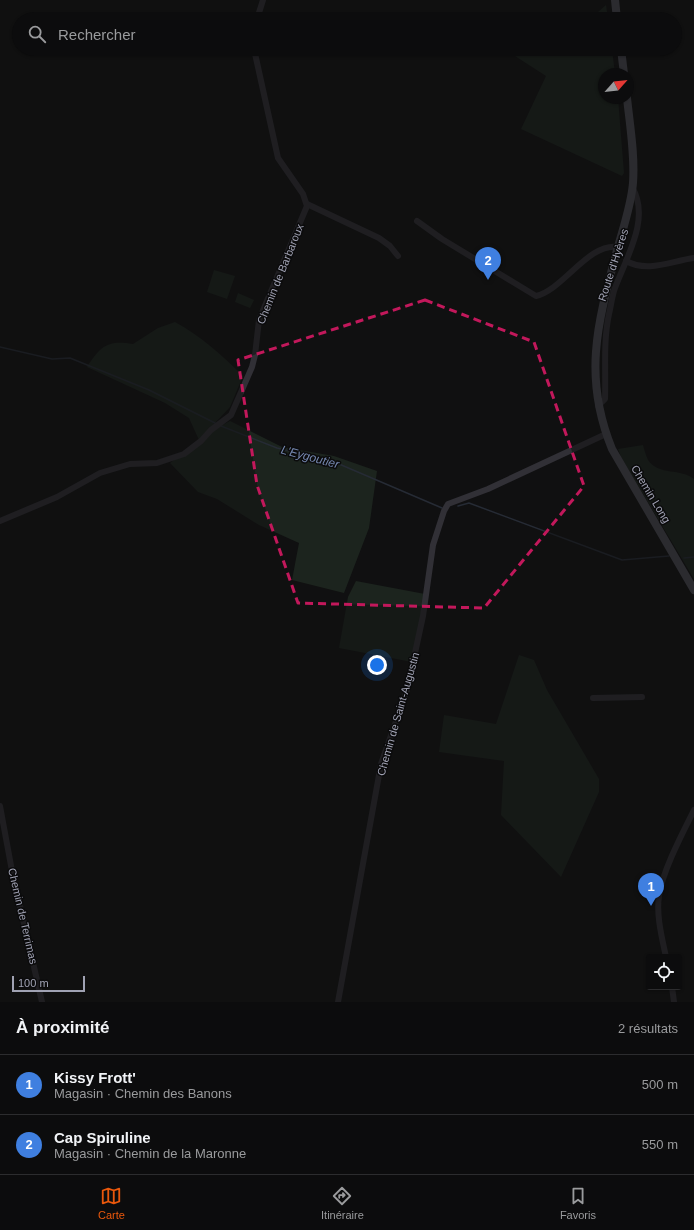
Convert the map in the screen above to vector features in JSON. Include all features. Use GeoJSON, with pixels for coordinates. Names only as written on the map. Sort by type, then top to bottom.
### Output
{"type":"FeatureCollection","features":[{"type":"Feature","properties":{"kind":"main road"},"geometry":{"type":"LineString","coordinates":[[615,0],[616,12]]}},
{"type":"Feature","properties":{"kind":"main road"},"geometry":{"type":"LineString","coordinates":[[622,56],[623,68]]}},
{"type":"Feature","properties":{"kind":"main road","name":"Route d'Hyères"},"geometry":{"type":"LineString","coordinates":[[596,392],[594,377],[596,347],[606,294],[632,187],[632,152],[628,104]]}},
{"type":"Feature","properties":{"kind":"main road","name":"Chemin Long"},"geometry":{"type":"LineString","coordinates":[[596,392],[598,406],[606,434],[619,463],[694,590]]}},
{"type":"Feature","properties":{"kind":"street"},"geometry":{"type":"LineString","coordinates":[[259,12],[263,0]]}},
{"type":"Feature","properties":{"kind":"street"},"geometry":{"type":"LineString","coordinates":[[256,56],[278,158],[303,194],[307,204],[378,238],[390,246],[398,256]]}},
{"type":"Feature","properties":{"kind":"street","name":"Route d'Hyères"},"geometry":{"type":"LineString","coordinates":[[598,406],[605,399],[605,346],[609,316],[615,289],[638,227],[637,195],[632,187]]}},
{"type":"Feature","properties":{"kind":"street","name":"Chemin de Barbaroux"},"geometry":{"type":"LineString","coordinates":[[0,521],[57,497],[100,473],[130,464],[157,463],[184,454],[201,441],[211,430],[231,415],[252,367],[259,320],[307,204]]}},
{"type":"Feature","properties":{"kind":"street"},"geometry":{"type":"LineString","coordinates":[[417,221],[442,239],[536,296],[548,291],[595,252],[614,246],[618,247]]}},
{"type":"Feature","properties":{"kind":"street"},"geometry":{"type":"LineString","coordinates":[[626,261],[634,265],[653,266],[694,258]]}},
{"type":"Feature","properties":{"kind":"street","name":"Chemin de Saint-Augustin"},"geometry":{"type":"LineString","coordinates":[[338,1002],[382,764],[399,717],[413,664],[423,617],[433,545],[444,511],[448,504],[488,489],[606,434]]}},
{"type":"Feature","properties":{"kind":"street"},"geometry":{"type":"LineString","coordinates":[[593,698],[642,698]]}},
{"type":"Feature","properties":{"kind":"street","name":"Chemin de Terrimas"},"geometry":{"type":"LineString","coordinates":[[0,806],[12,871],[42,1002]]}},
{"type":"Feature","properties":{"kind":"street"},"geometry":{"type":"LineString","coordinates":[[666,954],[659,913],[659,895],[670,864],[694,810]]}},
{"type":"Feature","properties":{"kind":"street"},"geometry":{"type":"LineString","coordinates":[[672,990],[674,1002]]}},
{"type":"Feature","properties":{"kind":"highlighted area"},"geometry":{"type":"Polygon","coordinates":[[[425,300],[534,342],[584,486],[484,608],[298,603],[257,485],[238,360],[425,300]]]}},
{"type":"Feature","properties":{"kind":"shaded area"},"geometry":{"type":"Polygon","coordinates":[[[606,5],[607,12],[598,12],[606,5]]]}},
{"type":"Feature","properties":{"kind":"shaded area"},"geometry":{"type":"Polygon","coordinates":[[[515,56],[613,56],[614,68],[598,68],[598,104],[618,104],[624,173],[622,176],[521,129],[546,76],[515,56]]]}},
{"type":"Feature","properties":{"kind":"shaded area"},"geometry":{"type":"Polygon","coordinates":[[[214,270],[235,276],[227,299],[207,292],[214,270]]]}},
{"type":"Feature","properties":{"kind":"shaded area"},"geometry":{"type":"Polygon","coordinates":[[[238,293],[254,300],[250,308],[235,302],[238,293]]]}},
{"type":"Feature","properties":{"kind":"shaded area"},"geometry":{"type":"Polygon","coordinates":[[[175,322],[194,333],[211,346],[243,376],[230,407],[199,440],[189,418],[165,403],[87,367],[96,354],[106,346],[117,343],[133,344],[158,328],[175,322]]]}},
{"type":"Feature","properties":{"kind":"shaded area"},"geometry":{"type":"Polygon","coordinates":[[[230,421],[282,447],[334,456],[377,471],[369,528],[344,593],[292,580],[299,543],[259,525],[217,499],[198,492],[170,463],[215,429],[230,421]]]}},
{"type":"Feature","properties":{"kind":"shaded area"},"geometry":{"type":"Polygon","coordinates":[[[643,445],[648,460],[653,465],[664,470],[689,476],[694,479],[694,579],[621,457],[618,449],[643,445]]]}},
{"type":"Feature","properties":{"kind":"shaded area"},"geometry":{"type":"Polygon","coordinates":[[[356,581],[425,594],[412,662],[339,648],[348,597],[356,581]]]}},
{"type":"Feature","properties":{"kind":"shaded area"},"geometry":{"type":"Polygon","coordinates":[[[519,655],[534,660],[547,690],[599,779],[599,792],[561,877],[501,815],[504,761],[439,752],[444,715],[496,724],[519,655]]]}},
{"type":"Feature","properties":{"kind":"waterway","name":"L'Eygoutier"},"geometry":{"type":"LineString","coordinates":[[0,347],[52,359],[70,358],[149,390],[215,423]]}},
{"type":"Feature","properties":{"kind":"waterway","name":"L'Eygoutier"},"geometry":{"type":"LineString","coordinates":[[221,426],[277,448],[332,461],[442,508]]}},
{"type":"Feature","properties":{"kind":"waterway","name":"L'Eygoutier"},"geometry":{"type":"LineString","coordinates":[[458,506],[469,503],[622,560],[669,556]]}},
{"type":"Feature","properties":{"kind":"waterway","name":"L'Eygoutier"},"geometry":{"type":"LineString","coordinates":[[684,558],[694,557]]}},
{"type":"Feature","properties":{"kind":"place","name":"Cap Spiruline"},"geometry":{"type":"Point","coordinates":[488,280]}},
{"type":"Feature","properties":{"kind":"place","name":"Kissy Frott'"},"geometry":{"type":"Point","coordinates":[651,906]}}]}
